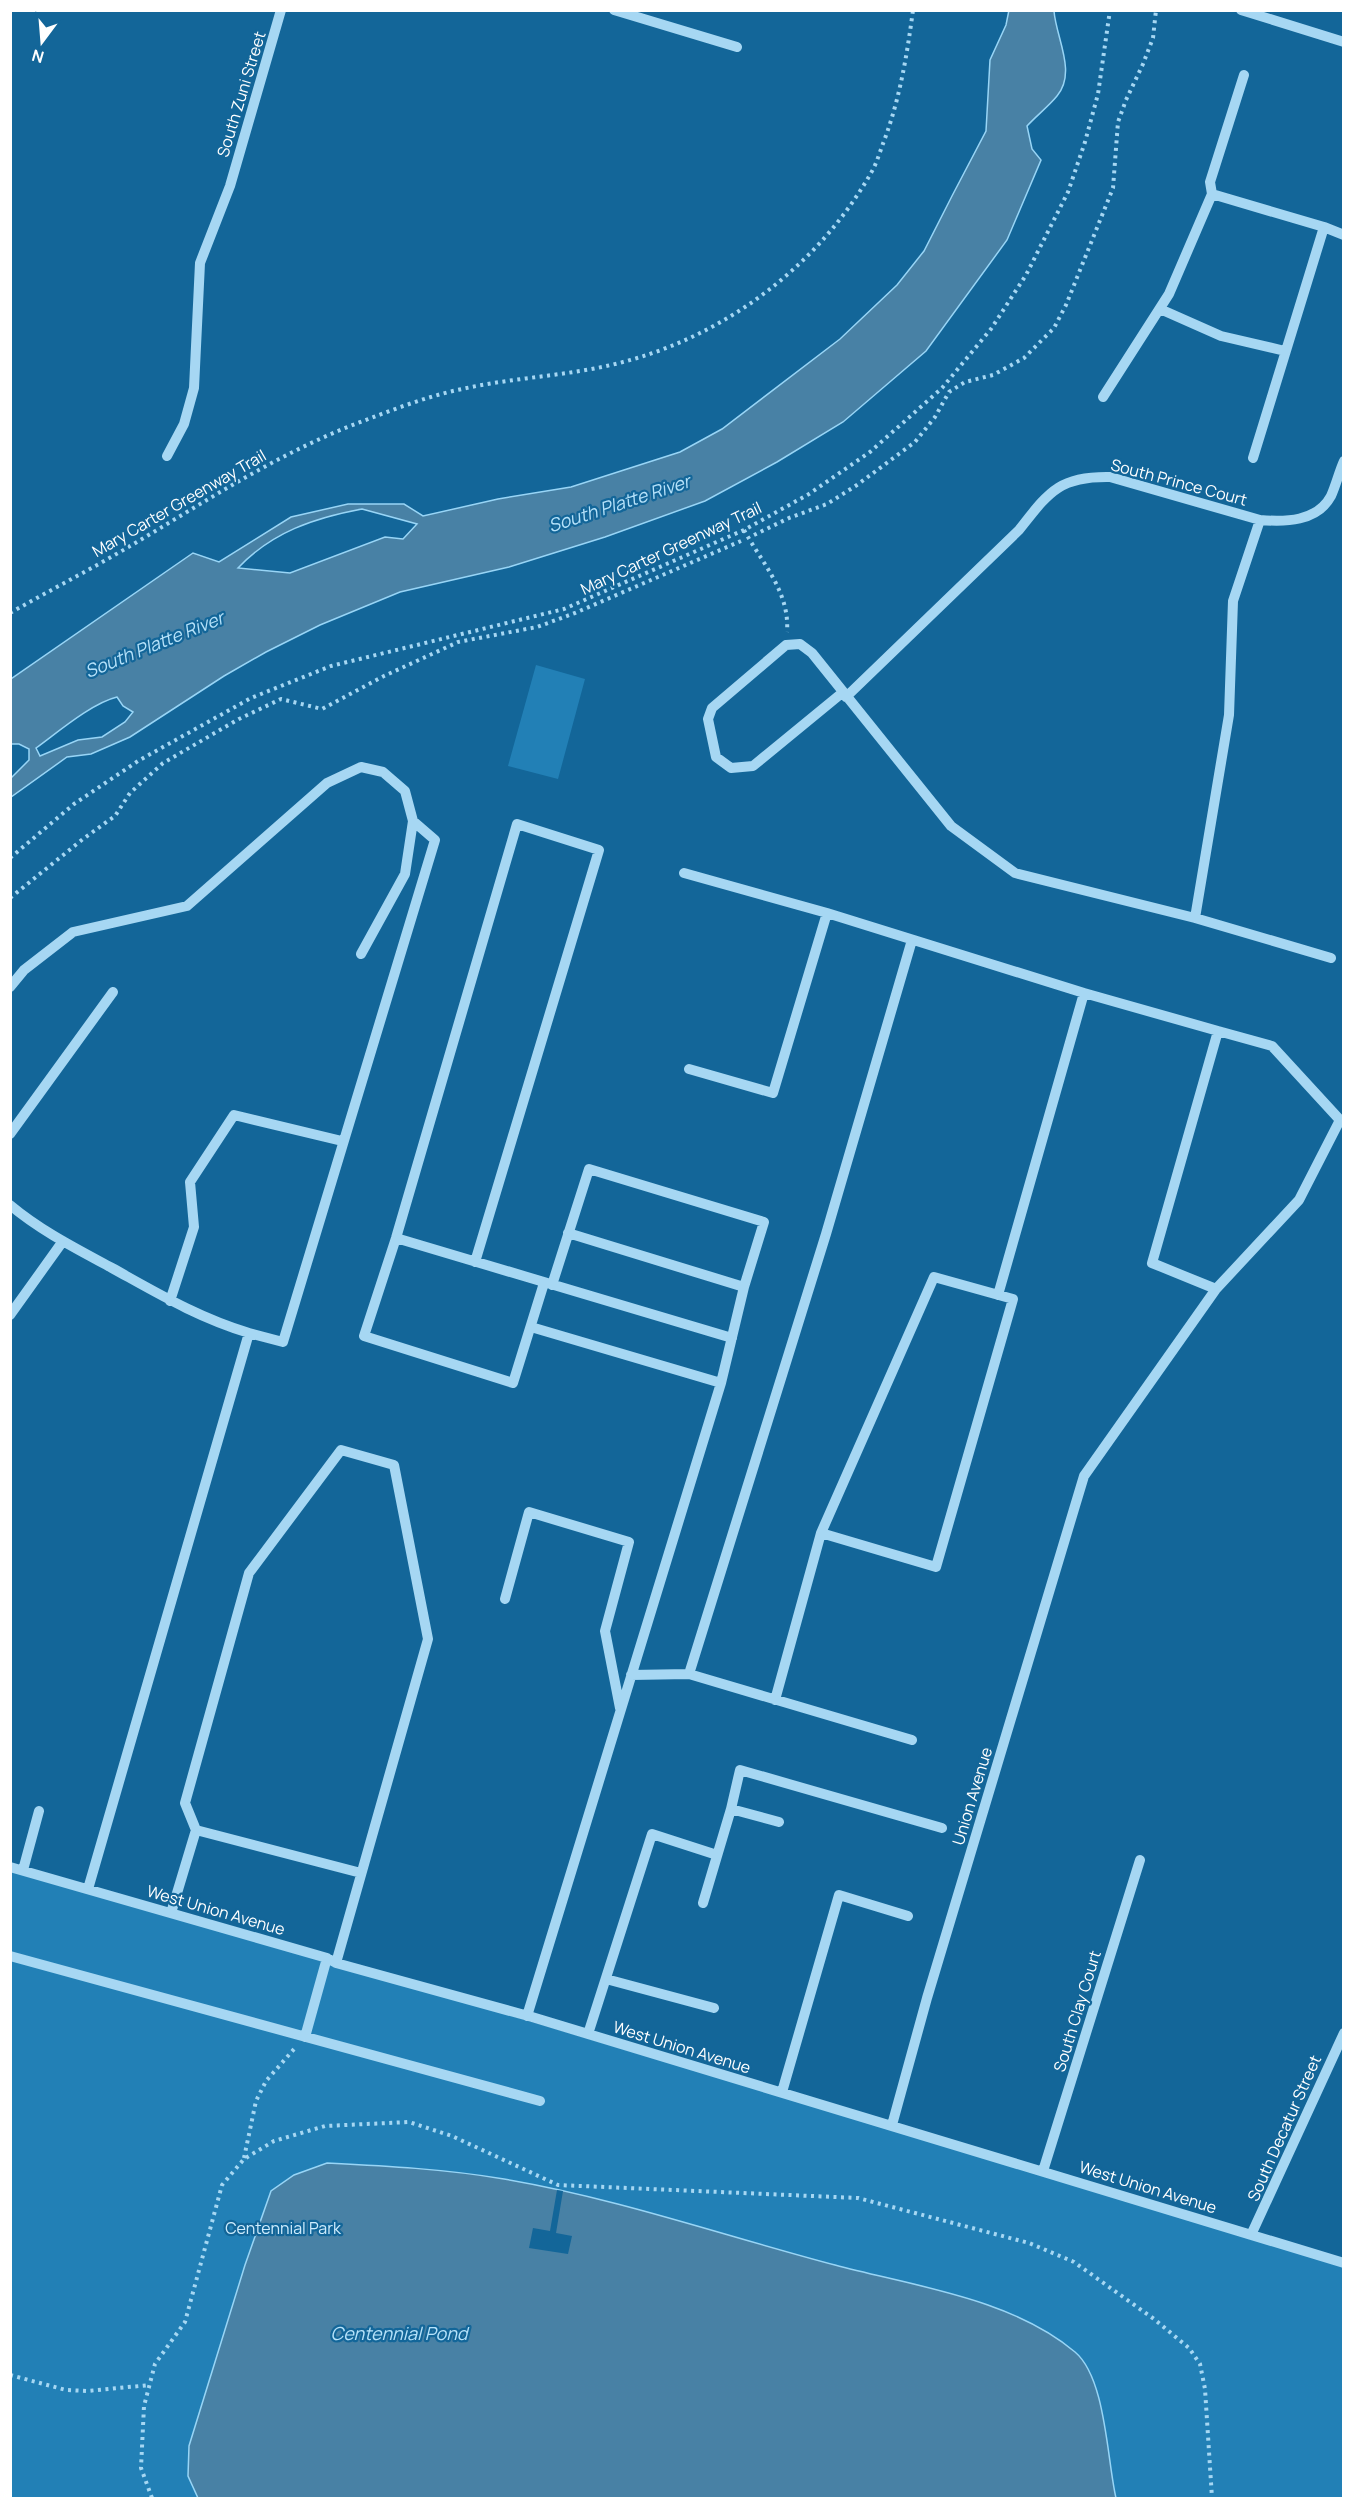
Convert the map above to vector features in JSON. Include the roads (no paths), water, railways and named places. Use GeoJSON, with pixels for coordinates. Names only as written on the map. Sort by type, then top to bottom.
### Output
{"type":"FeatureCollection","features":[{"type":"Feature","properties":{"kind":"street","name":"South Zuni Street"},"geometry":{"type":"LineString","coordinates":[[167,456],[184,424],[194,388],[200,263],[230,186],[281,10]]}},
{"type":"Feature","properties":{"kind":"street"},"geometry":{"type":"LineString","coordinates":[[614,10],[737,47]]}},
{"type":"Feature","properties":{"kind":"street"},"geometry":{"type":"LineString","coordinates":[[1241,10],[1344,42]]}},
{"type":"Feature","properties":{"kind":"street"},"geometry":{"type":"LineString","coordinates":[[1103,397],[1169,294],[1212,194],[1209,183],[1244,75]]}},
{"type":"Feature","properties":{"kind":"street"},"geometry":{"type":"LineString","coordinates":[[1212,194],[1344,235]]}},
{"type":"Feature","properties":{"kind":"street"},"geometry":{"type":"LineString","coordinates":[[1253,458],[1324,227]]}},
{"type":"Feature","properties":{"kind":"street"},"geometry":{"type":"LineString","coordinates":[[1160,309],[1221,336],[1285,351]]}},
{"type":"Feature","properties":{"kind":"street"},"geometry":{"type":"LineString","coordinates":[[1260,520],[1285,522],[1301,519],[1323,507],[1331,496],[1344,461]]}},
{"type":"Feature","properties":{"kind":"street","name":"South Prince Court"},"geometry":{"type":"LineString","coordinates":[[844,695],[812,652],[800,644],[786,645],[712,708],[708,719],[716,757],[731,768],[753,766],[844,695],[1019,530],[1043,499],[1062,484],[1091,476],[1110,477],[1260,520],[1233,601],[1229,715],[1195,918]]}},
{"type":"Feature","properties":{"kind":"street"},"geometry":{"type":"LineString","coordinates":[[844,695],[951,826],[1015,873],[1195,918],[1331,958]]}},
{"type":"Feature","properties":{"kind":"street"},"geometry":{"type":"LineString","coordinates":[[10,987],[24,970],[73,932],[187,906],[327,783],[361,767],[383,772],[405,791],[413,820],[405,874],[362,954]]}},
{"type":"Feature","properties":{"kind":"street"},"geometry":{"type":"LineString","coordinates":[[10,1205],[27,1219],[63,1241],[170,1301],[212,1322],[283,1342],[435,840],[413,820]]}},
{"type":"Feature","properties":{"kind":"street"},"geometry":{"type":"LineString","coordinates":[[475,1262],[599,850],[517,824],[396,1238],[364,1336],[513,1383],[531,1327],[568,1233],[589,1168],[764,1222],[744,1287],[721,1383],[527,2016]]}},
{"type":"Feature","properties":{"kind":"street"},"geometry":{"type":"LineString","coordinates":[[684,873],[827,912],[1084,993],[1272,1046],[1342,1120]]}},
{"type":"Feature","properties":{"kind":"street"},"geometry":{"type":"LineString","coordinates":[[689,1068],[773,1093],[827,912]]}},
{"type":"Feature","properties":{"kind":"street"},"geometry":{"type":"LineString","coordinates":[[689,1674],[819,1257],[912,940]]}},
{"type":"Feature","properties":{"kind":"street"},"geometry":{"type":"LineString","coordinates":[[10,1134],[113,992]]}},
{"type":"Feature","properties":{"kind":"street"},"geometry":{"type":"LineString","coordinates":[[998,1295],[1084,993]]}},
{"type":"Feature","properties":{"kind":"street"},"geometry":{"type":"LineString","coordinates":[[1216,1289],[1152,1263],[1218,1031]]}},
{"type":"Feature","properties":{"kind":"street"},"geometry":{"type":"LineString","coordinates":[[170,1301],[194,1227],[190,1182],[234,1114],[342,1141]]}},
{"type":"Feature","properties":{"kind":"street","name":"Union Avenue"},"geometry":{"type":"LineString","coordinates":[[892,2125],[927,1998],[1084,1476],[1216,1289],[1299,1200],[1342,1120]]}},
{"type":"Feature","properties":{"kind":"street"},"geometry":{"type":"LineString","coordinates":[[568,1233],[744,1287]]}},
{"type":"Feature","properties":{"kind":"street"},"geometry":{"type":"LineString","coordinates":[[396,1238],[732,1338]]}},
{"type":"Feature","properties":{"kind":"street"},"geometry":{"type":"LineString","coordinates":[[10,1315],[63,1241]]}},
{"type":"Feature","properties":{"kind":"street"},"geometry":{"type":"LineString","coordinates":[[775,1700],[821,1533],[934,1277],[1013,1299],[936,1567],[821,1533]]}},
{"type":"Feature","properties":{"kind":"street"},"geometry":{"type":"LineString","coordinates":[[531,1327],[721,1383]]}},
{"type":"Feature","properties":{"kind":"street"},"geometry":{"type":"LineString","coordinates":[[88,1889],[249,1333]]}},
{"type":"Feature","properties":{"kind":"street"},"geometry":{"type":"LineString","coordinates":[[171,1913],[196,1830],[185,1803],[249,1573],[341,1450],[394,1465],[428,1639],[361,1873],[305,2037]]}},
{"type":"Feature","properties":{"kind":"street"},"geometry":{"type":"LineString","coordinates":[[505,1599],[529,1512],[629,1542],[605,1631],[621,1711]]}},
{"type":"Feature","properties":{"kind":"street"},"geometry":{"type":"LineString","coordinates":[[632,1675],[689,1674],[912,1740]]}},
{"type":"Feature","properties":{"kind":"street"},"geometry":{"type":"LineString","coordinates":[[703,1903],[740,1770],[942,1828]]}},
{"type":"Feature","properties":{"kind":"street"},"geometry":{"type":"LineString","coordinates":[[731,1809],[779,1822]]}},
{"type":"Feature","properties":{"kind":"street"},"geometry":{"type":"LineString","coordinates":[[23,1870],[39,1811]]}},
{"type":"Feature","properties":{"kind":"street"},"geometry":{"type":"LineString","coordinates":[[196,1830],[361,1873]]}},
{"type":"Feature","properties":{"kind":"street"},"geometry":{"type":"LineString","coordinates":[[588,2034],[652,1834],[717,1855]]}},
{"type":"Feature","properties":{"kind":"street","name":"South Clay Court"},"geometry":{"type":"LineString","coordinates":[[1043,2171],[1140,1860]]}},
{"type":"Feature","properties":{"kind":"street","name":"West Union Avenue"},"geometry":{"type":"LineString","coordinates":[[10,1867],[588,2034],[1344,2263]]}},
{"type":"Feature","properties":{"kind":"street"},"geometry":{"type":"LineString","coordinates":[[782,2092],[840,1895],[908,1916]]}},
{"type":"Feature","properties":{"kind":"street"},"geometry":{"type":"LineString","coordinates":[[10,1956],[540,2101]]}},
{"type":"Feature","properties":{"kind":"street"},"geometry":{"type":"LineString","coordinates":[[606,1979],[714,2008]]}},
{"type":"Feature","properties":{"kind":"street","name":"South Decatur Street"},"geometry":{"type":"LineString","coordinates":[[1251,2235],[1344,2033]]}},
{"type":"Feature","properties":{"kind":"water","name":"South Platte River"},"geometry":{"type":"Polygon","coordinates":[[[1009,10],[1054,11],[1064,55],[1063,87],[1050,104],[1027,126],[1032,149],[1041,160],[1007,240],[926,351],[843,422],[777,462],[705,501],[605,537],[509,567],[400,592],[320,625],[224,676],[130,737],[91,754],[67,757],[11,797],[11,778],[29,760],[29,749],[19,744],[11,744],[11,679],[193,553],[219,562],[291,517],[348,504],[404,504],[423,516],[498,499],[571,487],[680,452],[722,429],[840,339],[897,285],[924,251],[986,131],[990,60],[1006,25],[1009,10]],[[362,509],[327,517],[295,528],[265,545],[238,568],[290,573],[385,537],[403,539],[417,524],[362,509]],[[117,697],[97,705],[36,748],[40,756],[78,740],[102,737],[125,722],[133,712],[123,706],[117,697]]]}},
{"type":"Feature","properties":{"kind":"water","name":"Centennial Pond"},"geometry":{"type":"Polygon","coordinates":[[[327,2163],[460,2173],[504,2179],[588,2196],[992,2306],[1050,2334],[1075,2352],[1085,2364],[1093,2380],[1104,2420],[1116,2498],[198,2498],[188,2476],[189,2446],[245,2265],[271,2191],[294,2175],[327,2163]]]}},
{"type":"Feature","properties":{"kind":"park label","name":"Centennial Park"},"geometry":{"type":"Point","coordinates":[283,2228]}}]}
